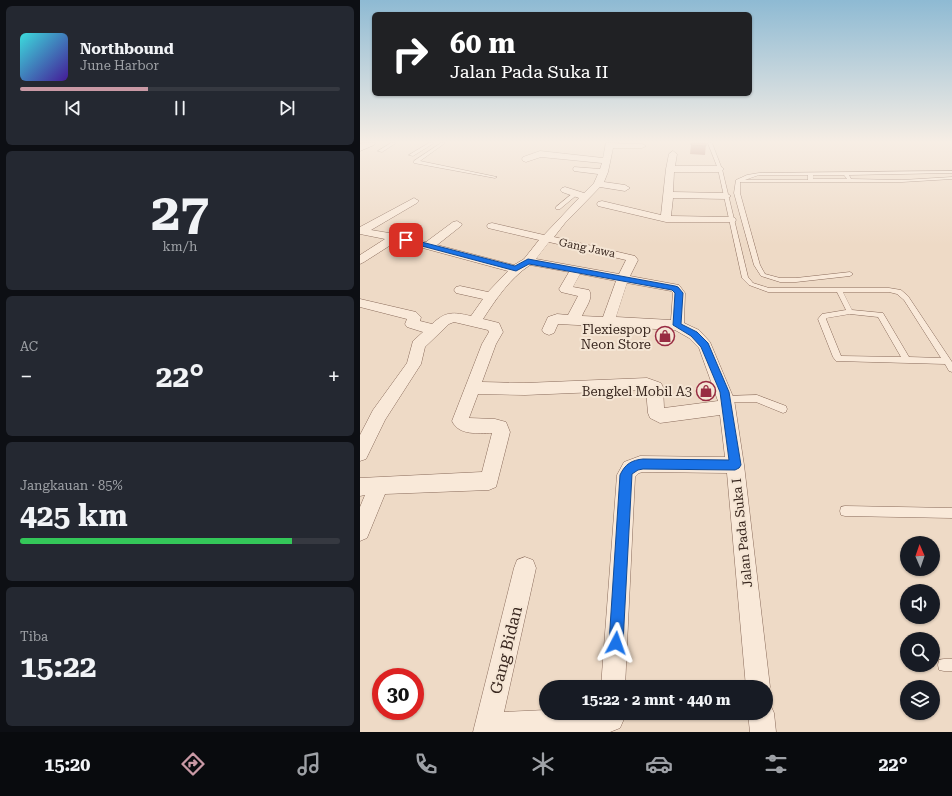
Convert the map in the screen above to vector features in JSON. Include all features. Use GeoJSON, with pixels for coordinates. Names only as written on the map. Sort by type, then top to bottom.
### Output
{"type":"FeatureCollection","features":[{"type":"Feature","properties":{"kind":"street"},"geometry":{"type":"LineString","coordinates":[[475,321],[491,297],[516,269],[528,261],[561,221],[598,184],[601,177]]}},
{"type":"Feature","properties":{"kind":"street"},"geometry":{"type":"LineString","coordinates":[[666,219],[669,177]]}},
{"type":"Feature","properties":{"kind":"street"},"geometry":{"type":"LineString","coordinates":[[598,184],[625,188]]}},
{"type":"Feature","properties":{"kind":"street"},"geometry":{"type":"LineString","coordinates":[[565,190],[586,197]]}},
{"type":"Feature","properties":{"kind":"street"},"geometry":{"type":"LineString","coordinates":[[668,195],[726,196]]}},
{"type":"Feature","properties":{"kind":"street"},"geometry":{"type":"LineString","coordinates":[[360,231],[414,201]]}},
{"type":"Feature","properties":{"kind":"street"},"geometry":{"type":"LineString","coordinates":[[602,204],[666,219],[731,220]]}},
{"type":"Feature","properties":{"kind":"street"},"geometry":{"type":"LineString","coordinates":[[428,246],[457,224]]}},
{"type":"Feature","properties":{"kind":"street","name":"Gang Jawa"},"geometry":{"type":"LineString","coordinates":[[492,226],[546,240],[628,256],[632,260],[623,278]]}},
{"type":"Feature","properties":{"kind":"street"},"geometry":{"type":"LineString","coordinates":[[360,231],[395,237],[516,269]]}},
{"type":"Feature","properties":{"kind":"street"},"geometry":{"type":"LineString","coordinates":[[360,260],[395,237]]}},
{"type":"Feature","properties":{"kind":"street"},"geometry":{"type":"LineString","coordinates":[[528,261],[675,288],[679,293],[677,325],[554,319],[549,330]]}},
{"type":"Feature","properties":{"kind":"street"},"geometry":{"type":"LineString","coordinates":[[573,319],[584,298],[584,294],[565,289],[576,270]]}},
{"type":"Feature","properties":{"kind":"street"},"geometry":{"type":"LineString","coordinates":[[608,322],[623,278]]}},
{"type":"Feature","properties":{"kind":"street"},"geometry":{"type":"LineString","coordinates":[[460,290],[491,297]]}},
{"type":"Feature","properties":{"kind":"street"},"geometry":{"type":"LineString","coordinates":[[360,303],[414,317],[412,324],[434,330]]}},
{"type":"Feature","properties":{"kind":"street"},"geometry":{"type":"LineString","coordinates":[[360,453],[379,415],[414,364],[418,345],[444,321],[452,316],[494,326],[496,329],[460,421],[462,424],[470,426],[500,427],[501,432],[489,481],[360,487]]}},
{"type":"Feature","properties":{"kind":"street","name":"Jalan Pada Suka I"},"geometry":{"type":"LineString","coordinates":[[677,325],[694,334],[705,346],[727,403],[735,465],[757,680]]}},
{"type":"Feature","properties":{"kind":"street"},"geometry":{"type":"LineString","coordinates":[[472,388],[525,389],[647,384],[655,387],[656,413],[660,416],[727,403]]}},
{"type":"Feature","properties":{"kind":"street"},"geometry":{"type":"LineString","coordinates":[[613,680],[626,475],[628,470],[636,465],[643,464],[735,465]]}},
{"type":"Feature","properties":{"kind":"street"},"geometry":{"type":"LineString","coordinates":[[360,531],[379,485]]}},
{"type":"Feature","properties":{"kind":"street","name":"Gang Bidan"},"geometry":{"type":"LineString","coordinates":[[487,729],[525,568]]}},
{"type":"Feature","properties":{"kind":"street"},"geometry":{"type":"LineString","coordinates":[[762,720],[763,732]]}},
{"type":"Feature","properties":{"kind":"street"},"geometry":{"type":"LineString","coordinates":[[487,729],[611,721]]}},
{"type":"Feature","properties":{"kind":"lane"},"geometry":{"type":"LineString","coordinates":[[722,177],[744,278],[751,284],[768,290],[889,290],[899,292],[906,298],[952,370]]}},
{"type":"Feature","properties":{"kind":"lane"},"geometry":{"type":"LineString","coordinates":[[738,181],[746,177]]}},
{"type":"Feature","properties":{"kind":"lane"},"geometry":{"type":"LineString","coordinates":[[898,177],[902,181]]}},
{"type":"Feature","properties":{"kind":"lane"},"geometry":{"type":"LineString","coordinates":[[738,181],[902,181],[952,178]]}},
{"type":"Feature","properties":{"kind":"lane"},"geometry":{"type":"LineString","coordinates":[[738,181],[737,193],[757,265],[763,275],[780,280],[796,280],[850,274]]}},
{"type":"Feature","properties":{"kind":"lane"},"geometry":{"type":"LineString","coordinates":[[558,208],[575,194]]}},
{"type":"Feature","properties":{"kind":"lane"},"geometry":{"type":"LineString","coordinates":[[839,290],[850,312]]}},
{"type":"Feature","properties":{"kind":"lane"},"geometry":{"type":"LineString","coordinates":[[907,360],[880,315],[850,312],[825,316],[822,319],[838,359],[946,361]]}},
{"type":"Feature","properties":{"kind":"lane"},"geometry":{"type":"LineString","coordinates":[[727,403],[752,398],[783,409]]}},
{"type":"Feature","properties":{"kind":"lane"},"geometry":{"type":"LineString","coordinates":[[845,511],[952,513]]}},
{"type":"Feature","properties":{"kind":"place","name":"Flexiespop Neon Store"},"geometry":{"type":"Point","coordinates":[665,336]}},
{"type":"Feature","properties":{"kind":"place","name":"Bengkel Mobil A3"},"geometry":{"type":"Point","coordinates":[706,391]}},
{"type":"Feature","properties":{"kind":"route"},"geometry":{"type":"LineString","coordinates":[[406,240],[516,269],[523,266],[528,261],[675,288],[679,293],[677,325],[694,334],[705,346],[724,392],[735,465],[643,464],[636,465],[628,470],[626,475],[616,643]]}}]}
